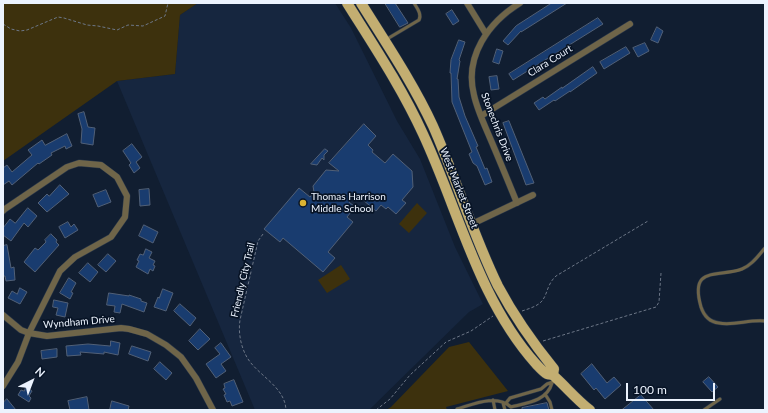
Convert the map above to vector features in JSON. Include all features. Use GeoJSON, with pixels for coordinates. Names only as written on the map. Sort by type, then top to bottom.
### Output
{"type":"FeatureCollection","features":[{"type":"Feature","properties":{"kind":"main road","name":"West Market Street"},"geometry":{"type":"LineString","coordinates":[[347,3],[394,77],[418,123],[480,272],[500,312],[519,342],[536,364],[545,374],[554,379],[584,407]]}},
{"type":"Feature","properties":{"kind":"main road","name":"West Market Street"},"geometry":{"type":"LineString","coordinates":[[361,3],[410,83],[432,125],[494,277],[514,315],[554,369],[554,379]]}},
{"type":"Feature","properties":{"kind":"street"},"geometry":{"type":"LineString","coordinates":[[466,3],[486,34]]}},
{"type":"Feature","properties":{"kind":"street","name":"Stonechris Drive"},"geometry":{"type":"LineString","coordinates":[[517,203],[473,94],[472,78],[475,54],[489,29],[512,8],[520,3]]}},
{"type":"Feature","properties":{"kind":"street","name":"Clara Court"},"geometry":{"type":"LineString","coordinates":[[481,116],[630,24]]}},
{"type":"Feature","properties":{"kind":"street"},"geometry":{"type":"LineString","coordinates":[[3,211],[5,208],[67,167],[79,163],[101,165],[117,176],[127,196],[125,217],[111,238],[75,257],[60,271],[29,333],[18,362],[3,386]]}},
{"type":"Feature","properties":{"kind":"street"},"geometry":{"type":"LineString","coordinates":[[472,224],[533,195]]}},
{"type":"Feature","properties":{"kind":"street"},"geometry":{"type":"LineString","coordinates":[[3,315],[20,330],[29,333]]}},
{"type":"Feature","properties":{"kind":"street","name":"Wyndham Drive"},"geometry":{"type":"LineString","coordinates":[[29,333],[47,336],[121,328],[147,334],[166,345],[181,357],[196,378],[213,410]]}},
{"type":"Feature","properties":{"kind":"lane"},"geometry":{"type":"LineString","coordinates":[[384,40],[419,20],[420,14],[414,3]]}},
{"type":"Feature","properties":{"kind":"lane"},"geometry":{"type":"LineString","coordinates":[[765,248],[753,262],[744,268],[705,277],[700,282],[699,291],[700,303],[703,311],[712,321],[725,324],[765,322]]}},
{"type":"Feature","properties":{"kind":"lane"},"geometry":{"type":"LineString","coordinates":[[457,410],[456,409],[493,400],[505,403],[512,407],[540,402],[550,388],[554,379]]}},
{"type":"Feature","properties":{"kind":"lane"},"geometry":{"type":"LineString","coordinates":[[504,410],[505,403],[510,398],[541,389],[554,379]]}},
{"type":"Feature","properties":{"kind":"lane"},"geometry":{"type":"LineString","coordinates":[[545,394],[550,402],[552,410]]}},
{"type":"Feature","properties":{"kind":"lane"},"geometry":{"type":"LineString","coordinates":[[704,410],[720,399]]}},
{"type":"Feature","properties":{"kind":"lane"},"geometry":{"type":"LineString","coordinates":[[493,400],[495,410]]}},
{"type":"Feature","properties":{"kind":"lane"},"geometry":{"type":"LineString","coordinates":[[474,404],[475,410]]}},
{"type":"Feature","properties":{"kind":"lane"},"geometry":{"type":"LineString","coordinates":[[518,405],[520,410]]}},
{"type":"Feature","properties":{"kind":"path"},"geometry":{"type":"LineString","coordinates":[[3,24],[11,29],[20,31],[27,30],[58,17],[86,25],[117,30],[128,25],[143,26],[165,16],[168,3]]}},
{"type":"Feature","properties":{"kind":"path"},"geometry":{"type":"LineString","coordinates":[[514,315],[540,303],[545,296],[549,284],[556,276],[648,221]]}},
{"type":"Feature","properties":{"kind":"path","name":"Friendly City Trail"},"geometry":{"type":"LineString","coordinates":[[263,234],[256,250],[240,320],[239,331],[247,357],[279,391],[284,400],[286,410]]}},
{"type":"Feature","properties":{"kind":"path"},"geometry":{"type":"LineString","coordinates":[[533,342],[571,333],[656,307],[659,302],[661,273]]}},
{"type":"Feature","properties":{"kind":"path"},"geometry":{"type":"LineString","coordinates":[[376,410],[390,399],[410,375],[446,342],[471,331],[500,312]]}},
{"type":"Feature","properties":{"kind":"shaded area"},"geometry":{"type":"Polygon","coordinates":[[[3,3],[198,3],[180,15],[175,74],[117,81],[3,161],[3,3]]]}},
{"type":"Feature","properties":{"kind":"shaded area","name":"Thomas Harrison Middle School"},"geometry":{"type":"Polygon","coordinates":[[[198,3],[335,3],[351,28],[397,121],[420,159],[455,247],[483,304],[469,312],[369,410],[255,410],[117,81],[175,74],[180,15],[198,3]]]}},
{"type":"Feature","properties":{"kind":"shaded area"},"geometry":{"type":"Polygon","coordinates":[[[417,203],[427,213],[409,233],[399,224],[417,203]]]}},
{"type":"Feature","properties":{"kind":"shaded area"},"geometry":{"type":"Polygon","coordinates":[[[341,265],[350,279],[327,293],[318,280],[341,265]]]}},
{"type":"Feature","properties":{"kind":"shaded area"},"geometry":{"type":"Polygon","coordinates":[[[469,342],[508,391],[446,407],[447,410],[386,410],[391,407],[449,347],[469,342]]]}},
{"type":"Feature","properties":{"kind":"building"},"geometry":{"type":"Polygon","coordinates":[[[385,3],[395,3],[408,23],[400,27],[385,3]]]}},
{"type":"Feature","properties":{"kind":"building"},"geometry":{"type":"Polygon","coordinates":[[[552,3],[567,3],[521,31],[508,45],[503,41],[516,26],[552,3]]]}},
{"type":"Feature","properties":{"kind":"building"},"geometry":{"type":"Polygon","coordinates":[[[452,10],[459,21],[453,25],[446,14],[452,10]]]}},
{"type":"Feature","properties":{"kind":"building"},"geometry":{"type":"Polygon","coordinates":[[[598,18],[603,24],[513,80],[509,74],[598,18]]]}},
{"type":"Feature","properties":{"kind":"building"},"geometry":{"type":"Polygon","coordinates":[[[657,27],[663,31],[658,43],[651,40],[657,27]]]}},
{"type":"Feature","properties":{"kind":"building"},"geometry":{"type":"Polygon","coordinates":[[[459,40],[465,42],[459,60],[457,79],[459,97],[465,116],[478,146],[476,147],[485,169],[487,168],[492,182],[485,185],[477,166],[473,163],[469,154],[472,152],[452,102],[450,73],[451,60],[459,40]]]}},
{"type":"Feature","properties":{"kind":"building"},"geometry":{"type":"Polygon","coordinates":[[[645,43],[649,51],[638,57],[633,48],[645,43]]]}},
{"type":"Feature","properties":{"kind":"building"},"geometry":{"type":"Polygon","coordinates":[[[626,47],[630,53],[604,69],[600,62],[626,47]]]}},
{"type":"Feature","properties":{"kind":"building"},"geometry":{"type":"Polygon","coordinates":[[[497,49],[503,51],[499,64],[493,62],[497,49]]]}},
{"type":"Feature","properties":{"kind":"building"},"geometry":{"type":"Polygon","coordinates":[[[593,67],[597,73],[570,92],[539,110],[534,103],[543,97],[545,99],[593,67]]]}},
{"type":"Feature","properties":{"kind":"building"},"geometry":{"type":"Polygon","coordinates":[[[497,76],[499,89],[491,90],[489,77],[497,76]]]}},
{"type":"Feature","properties":{"kind":"building"},"geometry":{"type":"Polygon","coordinates":[[[84,112],[88,127],[95,128],[93,145],[81,143],[82,129],[78,114],[84,112]]]}},
{"type":"Feature","properties":{"kind":"building"},"geometry":{"type":"Polygon","coordinates":[[[509,121],[534,183],[526,185],[503,123],[509,121]]]}},
{"type":"Feature","properties":{"kind":"building"},"geometry":{"type":"Polygon","coordinates":[[[364,124],[376,136],[368,145],[373,150],[372,152],[385,163],[393,154],[412,171],[413,187],[402,200],[406,203],[396,214],[388,207],[386,209],[381,205],[376,211],[356,194],[349,202],[355,207],[347,217],[353,222],[328,252],[335,258],[323,272],[283,238],[280,242],[264,229],[299,188],[310,197],[314,192],[313,186],[326,170],[339,171],[329,163],[364,124]]]}},
{"type":"Feature","properties":{"kind":"building"},"geometry":{"type":"Polygon","coordinates":[[[67,134],[72,146],[66,149],[65,146],[51,153],[52,155],[39,164],[38,163],[12,185],[9,181],[3,185],[3,168],[7,165],[12,172],[32,155],[28,150],[42,140],[45,145],[67,134]]]}},
{"type":"Feature","properties":{"kind":"building"},"geometry":{"type":"Polygon","coordinates":[[[132,144],[142,157],[136,162],[140,168],[134,173],[129,165],[131,163],[123,151],[132,144]]]}},
{"type":"Feature","properties":{"kind":"building"},"geometry":{"type":"Polygon","coordinates":[[[325,149],[328,151],[324,155],[324,160],[322,158],[317,165],[311,164],[325,149]]]}},
{"type":"Feature","properties":{"kind":"building"},"geometry":{"type":"Polygon","coordinates":[[[60,185],[69,194],[47,212],[38,203],[47,194],[49,196],[60,185]]]}},
{"type":"Feature","properties":{"kind":"building"},"geometry":{"type":"Polygon","coordinates":[[[149,189],[150,205],[140,206],[139,190],[149,189]]]}},
{"type":"Feature","properties":{"kind":"building"},"geometry":{"type":"Polygon","coordinates":[[[106,190],[111,202],[98,207],[93,195],[106,190]]]}},
{"type":"Feature","properties":{"kind":"building"},"geometry":{"type":"Polygon","coordinates":[[[28,208],[37,216],[28,227],[24,223],[11,241],[3,235],[3,228],[10,219],[15,223],[28,208]]]}},
{"type":"Feature","properties":{"kind":"building"},"geometry":{"type":"Polygon","coordinates":[[[68,222],[71,227],[74,224],[78,230],[65,238],[59,227],[68,222]]]}},
{"type":"Feature","properties":{"kind":"building"},"geometry":{"type":"Polygon","coordinates":[[[144,225],[158,232],[153,243],[139,236],[144,225]]]}},
{"type":"Feature","properties":{"kind":"building"},"geometry":{"type":"Polygon","coordinates":[[[51,234],[57,240],[56,242],[59,245],[35,272],[24,262],[35,248],[38,250],[46,242],[45,240],[51,234]]]}},
{"type":"Feature","properties":{"kind":"building"},"geometry":{"type":"Polygon","coordinates":[[[7,245],[11,268],[14,267],[15,280],[6,281],[5,276],[3,276],[3,246],[7,245]]]}},
{"type":"Feature","properties":{"kind":"building"},"geometry":{"type":"Polygon","coordinates":[[[146,249],[152,252],[149,258],[155,261],[153,271],[150,269],[148,274],[136,267],[140,254],[143,255],[146,249]]]}},
{"type":"Feature","properties":{"kind":"building"},"geometry":{"type":"Polygon","coordinates":[[[108,254],[116,261],[106,272],[98,265],[108,254]]]}},
{"type":"Feature","properties":{"kind":"building"},"geometry":{"type":"Polygon","coordinates":[[[88,263],[98,272],[90,282],[79,273],[88,263]]]}},
{"type":"Feature","properties":{"kind":"building"},"geometry":{"type":"Polygon","coordinates":[[[69,278],[76,283],[71,292],[73,293],[70,299],[60,293],[69,278]]]}},
{"type":"Feature","properties":{"kind":"building"},"geometry":{"type":"Polygon","coordinates":[[[20,288],[27,292],[20,304],[8,298],[12,291],[17,294],[20,288]]]}},
{"type":"Feature","properties":{"kind":"building"},"geometry":{"type":"Polygon","coordinates":[[[163,289],[173,293],[166,311],[154,307],[163,289]]]}},
{"type":"Feature","properties":{"kind":"building"},"geometry":{"type":"Polygon","coordinates":[[[109,293],[129,295],[141,299],[141,301],[147,303],[144,312],[122,304],[120,313],[114,312],[115,306],[107,305],[109,293]]]}},
{"type":"Feature","properties":{"kind":"building"},"geometry":{"type":"Polygon","coordinates":[[[54,300],[68,303],[65,317],[56,315],[58,308],[53,307],[54,300]]]}},
{"type":"Feature","properties":{"kind":"building"},"geometry":{"type":"Polygon","coordinates":[[[180,304],[196,318],[190,326],[174,311],[180,304]]]}},
{"type":"Feature","properties":{"kind":"building"},"geometry":{"type":"Polygon","coordinates":[[[200,329],[210,339],[198,350],[189,341],[200,329]]]}},
{"type":"Feature","properties":{"kind":"building"},"geometry":{"type":"Polygon","coordinates":[[[111,341],[120,343],[118,355],[104,352],[104,354],[80,352],[81,355],[67,356],[66,346],[88,344],[110,346],[111,341]]]}},
{"type":"Feature","properties":{"kind":"building"},"geometry":{"type":"Polygon","coordinates":[[[221,343],[231,357],[221,364],[226,371],[216,378],[206,364],[220,354],[215,348],[221,343]]]}},
{"type":"Feature","properties":{"kind":"building"},"geometry":{"type":"Polygon","coordinates":[[[132,346],[151,352],[148,361],[129,354],[132,346]]]}},
{"type":"Feature","properties":{"kind":"building"},"geometry":{"type":"Polygon","coordinates":[[[57,349],[57,357],[42,359],[41,351],[57,349]]]}},
{"type":"Feature","properties":{"kind":"building"},"geometry":{"type":"Polygon","coordinates":[[[160,362],[172,373],[166,380],[154,369],[160,362]]]}},
{"type":"Feature","properties":{"kind":"building"},"geometry":{"type":"Polygon","coordinates":[[[592,364],[607,383],[614,377],[621,385],[605,399],[596,388],[594,390],[581,374],[592,364]]]}},
{"type":"Feature","properties":{"kind":"building"},"geometry":{"type":"Polygon","coordinates":[[[709,377],[718,387],[712,392],[703,382],[709,377]]]}},
{"type":"Feature","properties":{"kind":"building"},"geometry":{"type":"Polygon","coordinates":[[[234,380],[243,402],[232,406],[230,401],[227,402],[224,395],[226,394],[223,389],[225,388],[224,384],[234,380]]]}},
{"type":"Feature","properties":{"kind":"building"},"geometry":{"type":"Polygon","coordinates":[[[26,387],[32,391],[29,396],[31,398],[29,402],[18,395],[21,390],[24,391],[26,387]]]}},
{"type":"Feature","properties":{"kind":"building"},"geometry":{"type":"Polygon","coordinates":[[[641,395],[654,410],[622,410],[641,395]]]}},
{"type":"Feature","properties":{"kind":"building"},"geometry":{"type":"Polygon","coordinates":[[[87,397],[89,410],[70,410],[68,401],[87,397]]]}},
{"type":"Feature","properties":{"kind":"building"},"geometry":{"type":"Polygon","coordinates":[[[7,399],[16,410],[3,410],[3,403],[7,399]]]}},
{"type":"Feature","properties":{"kind":"building"},"geometry":{"type":"Polygon","coordinates":[[[112,401],[129,406],[128,410],[110,410],[112,401]]]}},
{"type":"Feature","properties":{"kind":"building"},"geometry":{"type":"Polygon","coordinates":[[[547,403],[549,410],[522,410],[522,408],[547,403]]]}},
{"type":"Feature","properties":{"kind":"place","name":"Thomas Harrison Middle School"},"geometry":{"type":"Point","coordinates":[303,203]}}]}
